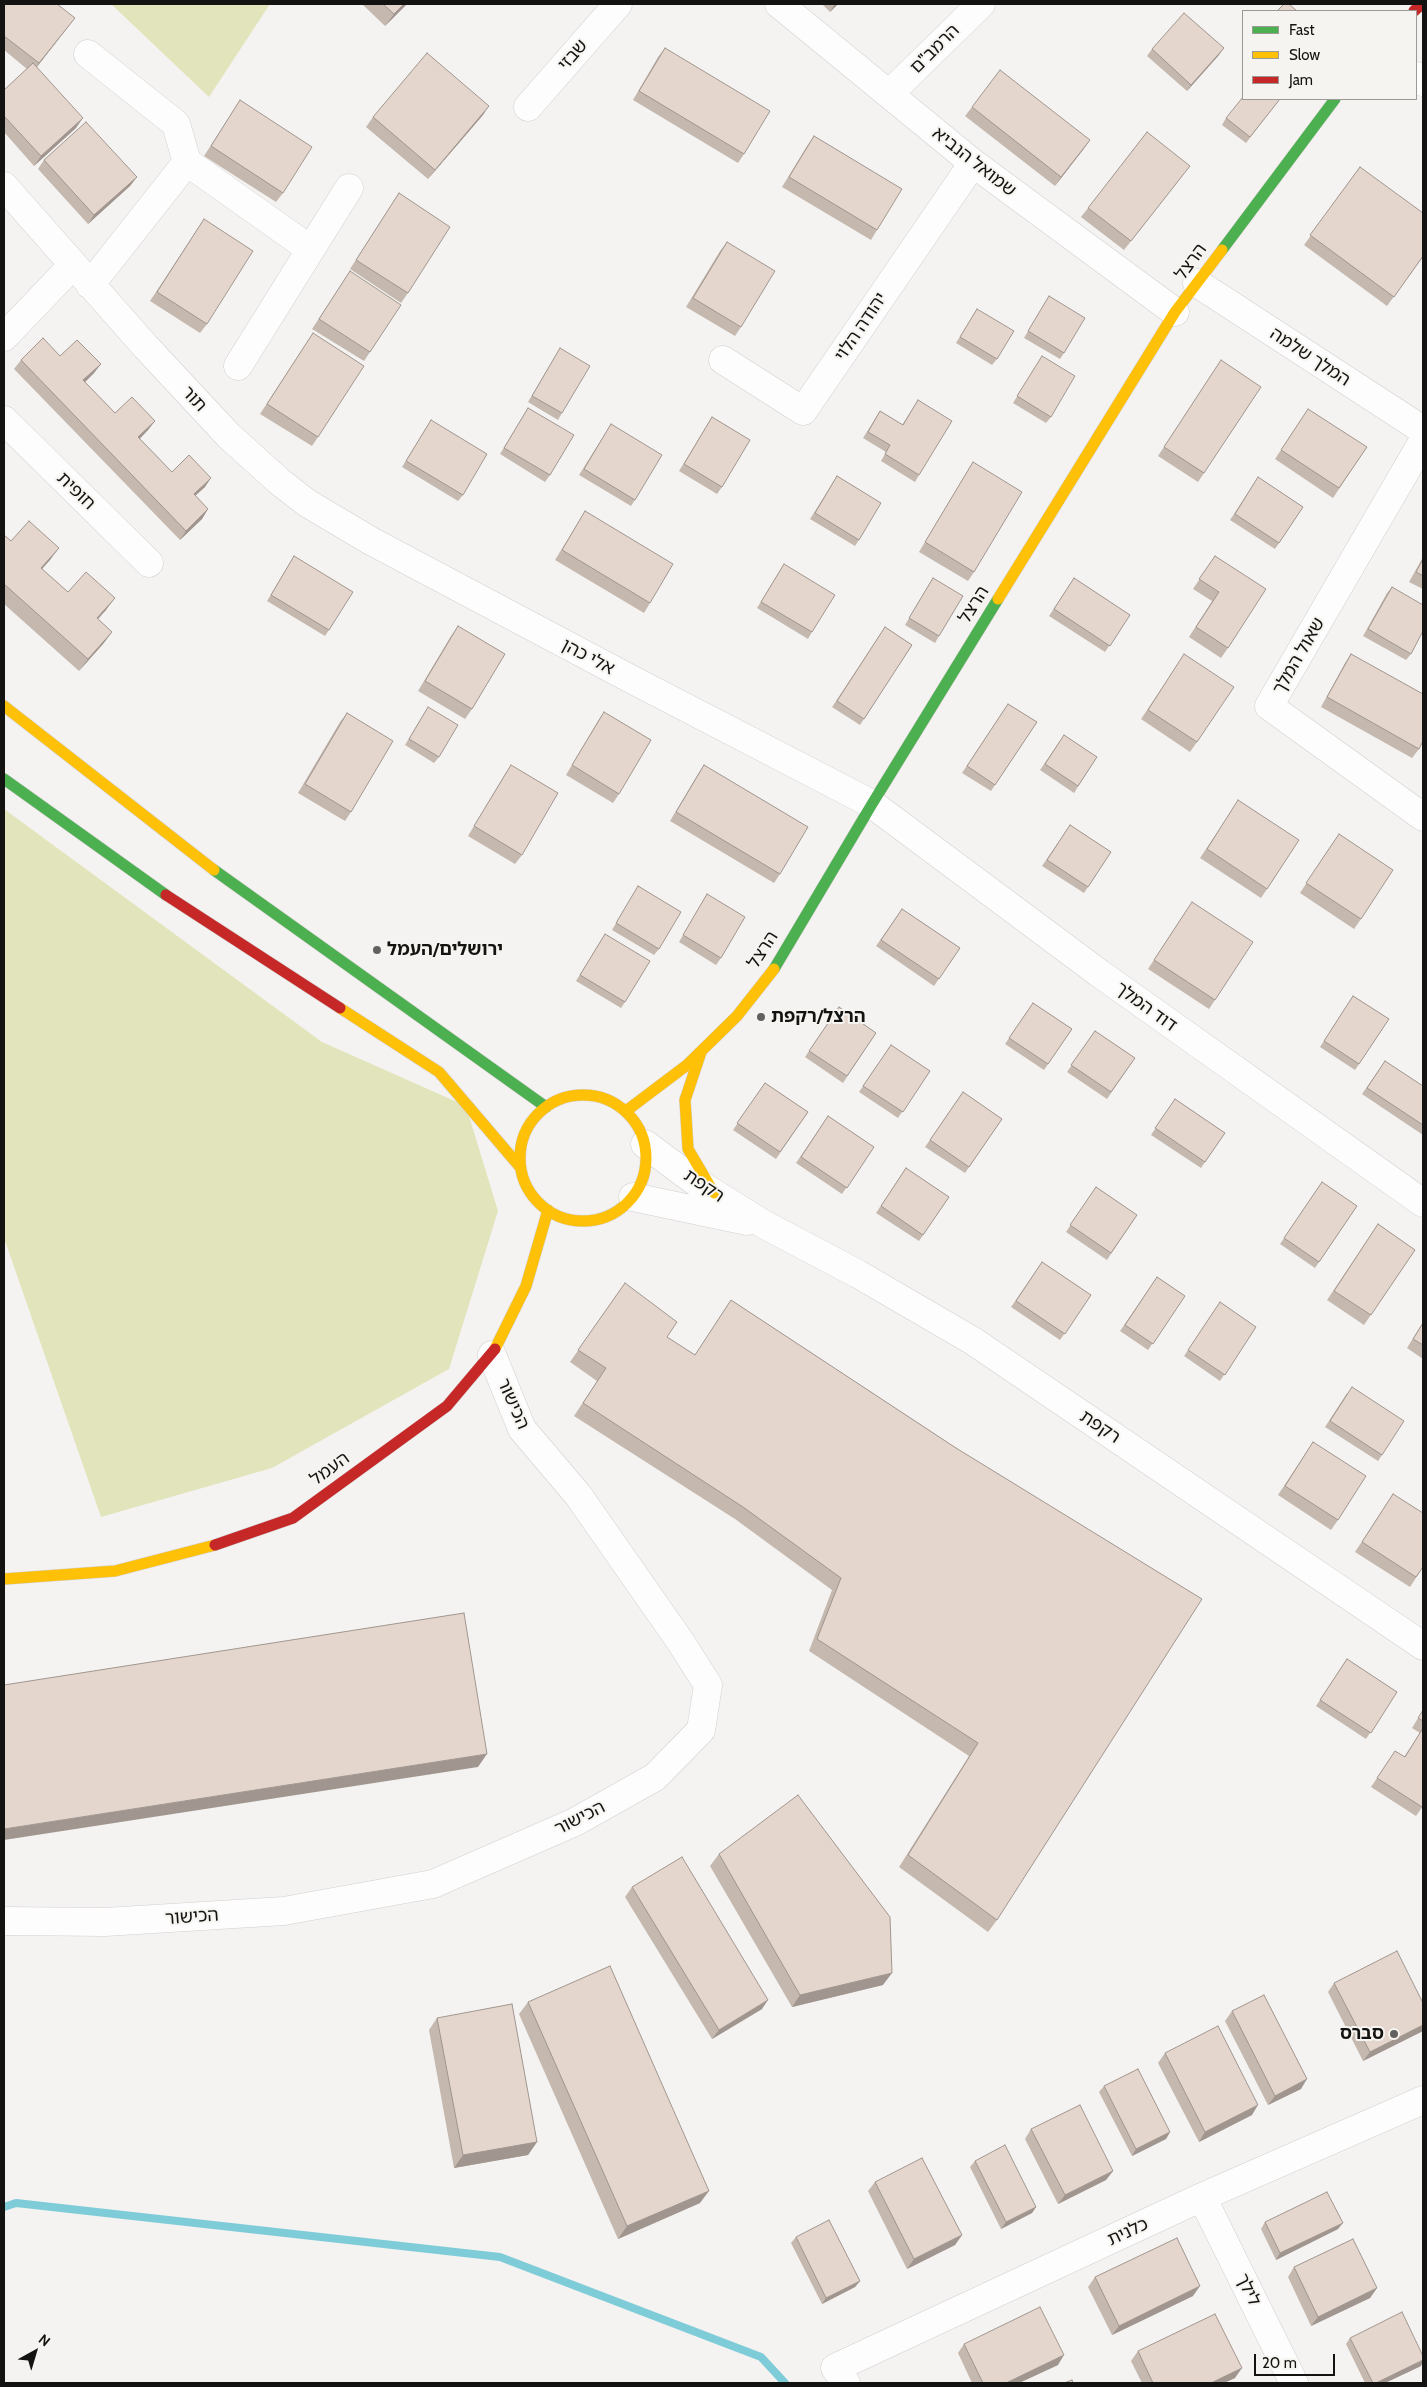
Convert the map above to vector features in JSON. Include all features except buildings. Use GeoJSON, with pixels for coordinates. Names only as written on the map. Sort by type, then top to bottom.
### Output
{"type":"FeatureCollection","features":[{"type":"Feature","properties":{"kind":"street","name":"שבזי"},"geometry":{"type":"LineString","coordinates":[[528,107],[618,4]]}},
{"type":"Feature","properties":{"kind":"street","name":"שמואל הנביא"},"geometry":{"type":"LineString","coordinates":[[779,4],[973,163],[1174,312]]}},
{"type":"Feature","properties":{"kind":"street","name":"הרמב\"ם"},"geometry":{"type":"LineString","coordinates":[[889,94],[981,4]]}},
{"type":"Feature","properties":{"kind":"street"},"geometry":{"type":"LineString","coordinates":[[88,54],[176,124],[187,162],[310,249]]}},
{"type":"Feature","properties":{"kind":"street","name":"הרצל"},"geometry":{"type":"LineString","coordinates":[[626,1112],[687,1065],[737,1016],[774,969],[872,804],[1174,312],[1334,100]]}},
{"type":"Feature","properties":{"kind":"street"},"geometry":{"type":"LineString","coordinates":[[4,338],[82,275],[187,162]]}},
{"type":"Feature","properties":{"kind":"street","name":"יהודה הלוי"},"geometry":{"type":"LineString","coordinates":[[722,360],[803,411],[973,163]]}},
{"type":"Feature","properties":{"kind":"street","name":"תור"},"geometry":{"type":"LineString","coordinates":[[4,186],[82,275],[229,436],[280,482],[308,503]]}},
{"type":"Feature","properties":{"kind":"street"},"geometry":{"type":"LineString","coordinates":[[238,366],[349,188]]}},
{"type":"Feature","properties":{"kind":"street","name":"המלך שלמה"},"geometry":{"type":"LineString","coordinates":[[1197,283],[1423,430]]}},
{"type":"Feature","properties":{"kind":"street","name":"חופית"},"geometry":{"type":"LineString","coordinates":[[4,420],[149,563]]}},
{"type":"Feature","properties":{"kind":"street","name":"שאול המלך"},"geometry":{"type":"LineString","coordinates":[[1423,441],[1270,706],[1423,817]]}},
{"type":"Feature","properties":{"kind":"street","name":"אלי כהן"},"geometry":{"type":"LineString","coordinates":[[308,503],[372,541],[872,804]]}},
{"type":"Feature","properties":{"kind":"street"},"geometry":{"type":"LineString","coordinates":[[4,706],[195,856],[546,1107]]}},
{"type":"Feature","properties":{"kind":"street"},"geometry":{"type":"LineString","coordinates":[[4,779],[161,892],[439,1072],[520,1167]]}},
{"type":"Feature","properties":{"kind":"street","name":"דוד המלך"},"geometry":{"type":"LineString","coordinates":[[872,804],[1106,978],[1423,1204]]}},
{"type":"Feature","properties":{"kind":"street"},"geometry":{"type":"LineString","coordinates":[[701,1051],[685,1100],[688,1149],[714,1193]]}},
{"type":"Feature","properties":{"kind":"street"},"geometry":{"type":"LineString","coordinates":[[586,1095],[608,1100],[626,1112],[637,1126],[644,1144],[646,1162],[642,1181],[632,1197],[619,1210],[593,1220],[583,1221],[564,1218],[548,1210],[535,1198],[525,1184],[520,1167],[520,1150],[524,1134],[533,1118],[546,1107],[565,1097],[586,1095]]}},
{"type":"Feature","properties":{"kind":"street","name":"רקפת"},"geometry":{"type":"LineString","coordinates":[[644,1144],[714,1193],[765,1225],[858,1274],[973,1341],[1423,1646]]}},
{"type":"Feature","properties":{"kind":"street","name":"רקפת"},"geometry":{"type":"LineString","coordinates":[[632,1197],[765,1225]]}},
{"type":"Feature","properties":{"kind":"street","name":"העמל"},"geometry":{"type":"LineString","coordinates":[[4,1580],[115,1571],[205,1548],[293,1518],[447,1406],[492,1355],[526,1286],[548,1210]]}},
{"type":"Feature","properties":{"kind":"street","name":"הכישור"},"geometry":{"type":"LineString","coordinates":[[4,1921],[105,1922],[284,1911],[433,1884],[576,1822],[655,1777],[701,1730],[708,1685],[680,1641],[578,1496],[522,1429],[492,1355]]}},
{"type":"Feature","properties":{"kind":"street","name":"כלנית"},"geometry":{"type":"LineString","coordinates":[[840,2376],[1202,2197],[1423,2100]]}},
{"type":"Feature","properties":{"kind":"street","name":"לילך"},"geometry":{"type":"LineString","coordinates":[[1202,2197],[1294,2383]]}},
{"type":"Feature","properties":{"kind":"green space"},"geometry":{"type":"Polygon","coordinates":[[[111,4],[270,4],[209,97],[111,4]]]}},
{"type":"Feature","properties":{"kind":"green space"},"geometry":{"type":"Polygon","coordinates":[[[4,809],[322,1042],[466,1106],[498,1211],[449,1369],[272,1468],[101,1517],[4,1238],[4,809]]]}},
{"type":"Feature","properties":{"kind":"waterway"},"geometry":{"type":"LineString","coordinates":[[4,2207],[16,2203],[500,2257],[761,2357],[785,2383]]}},
{"type":"Feature","properties":{"kind":"traffic: fast"},"geometry":{"type":"LineString","coordinates":[[1222,250],[1334,100]]}},
{"type":"Feature","properties":{"kind":"traffic: fast"},"geometry":{"type":"LineString","coordinates":[[774,969],[872,804],[998,599]]}},
{"type":"Feature","properties":{"kind":"traffic: fast"},"geometry":{"type":"LineString","coordinates":[[4,779],[166,895]]}},
{"type":"Feature","properties":{"kind":"traffic: fast"},"geometry":{"type":"LineString","coordinates":[[214,870],[546,1107]]}},
{"type":"Feature","properties":{"kind":"traffic: slow"},"geometry":{"type":"LineString","coordinates":[[998,599],[1175,312],[1222,250]]}},
{"type":"Feature","properties":{"kind":"traffic: slow"},"geometry":{"type":"LineString","coordinates":[[4,706],[214,870]]}},
{"type":"Feature","properties":{"kind":"traffic: slow"},"geometry":{"type":"LineString","coordinates":[[626,1111],[687,1065],[737,1016],[774,969]]}},
{"type":"Feature","properties":{"kind":"traffic: slow"},"geometry":{"type":"LineString","coordinates":[[340,1008],[439,1072],[520,1167]]}},
{"type":"Feature","properties":{"kind":"traffic: slow"},"geometry":{"type":"LineString","coordinates":[[701,1052],[685,1100],[688,1149],[714,1193]]}},
{"type":"Feature","properties":{"kind":"traffic: slow"},"geometry":{"type":"LineString","coordinates":[[583,1095],[607,1100],[627,1114],[641,1134],[646,1158],[641,1182],[627,1202],[607,1216],[583,1221],[559,1216],[539,1202],[525,1182],[520,1158],[525,1134],[539,1114],[559,1100],[583,1095]]}},
{"type":"Feature","properties":{"kind":"traffic: slow"},"geometry":{"type":"LineString","coordinates":[[495,1349],[526,1286],[548,1210]]}},
{"type":"Feature","properties":{"kind":"traffic: slow"},"geometry":{"type":"LineString","coordinates":[[4,1579],[115,1571],[215,1545]]}},
{"type":"Feature","properties":{"kind":"traffic: jam"},"geometry":{"type":"LineString","coordinates":[[1415,10],[1422,4]]}},
{"type":"Feature","properties":{"kind":"traffic: jam"},"geometry":{"type":"LineString","coordinates":[[166,895],[340,1008]]}},
{"type":"Feature","properties":{"kind":"traffic: jam"},"geometry":{"type":"LineString","coordinates":[[215,1545],[293,1518],[447,1406],[495,1349]]}},
{"type":"Feature","properties":{"kind":"place","name":"ירושלים/העמל"},"geometry":{"type":"Point","coordinates":[377,950]}},
{"type":"Feature","properties":{"kind":"place","name":"הרצל/רקפת"},"geometry":{"type":"Point","coordinates":[761,1017]}},
{"type":"Feature","properties":{"kind":"place","name":"סברס"},"geometry":{"type":"Point","coordinates":[1394,2034]}}]}
